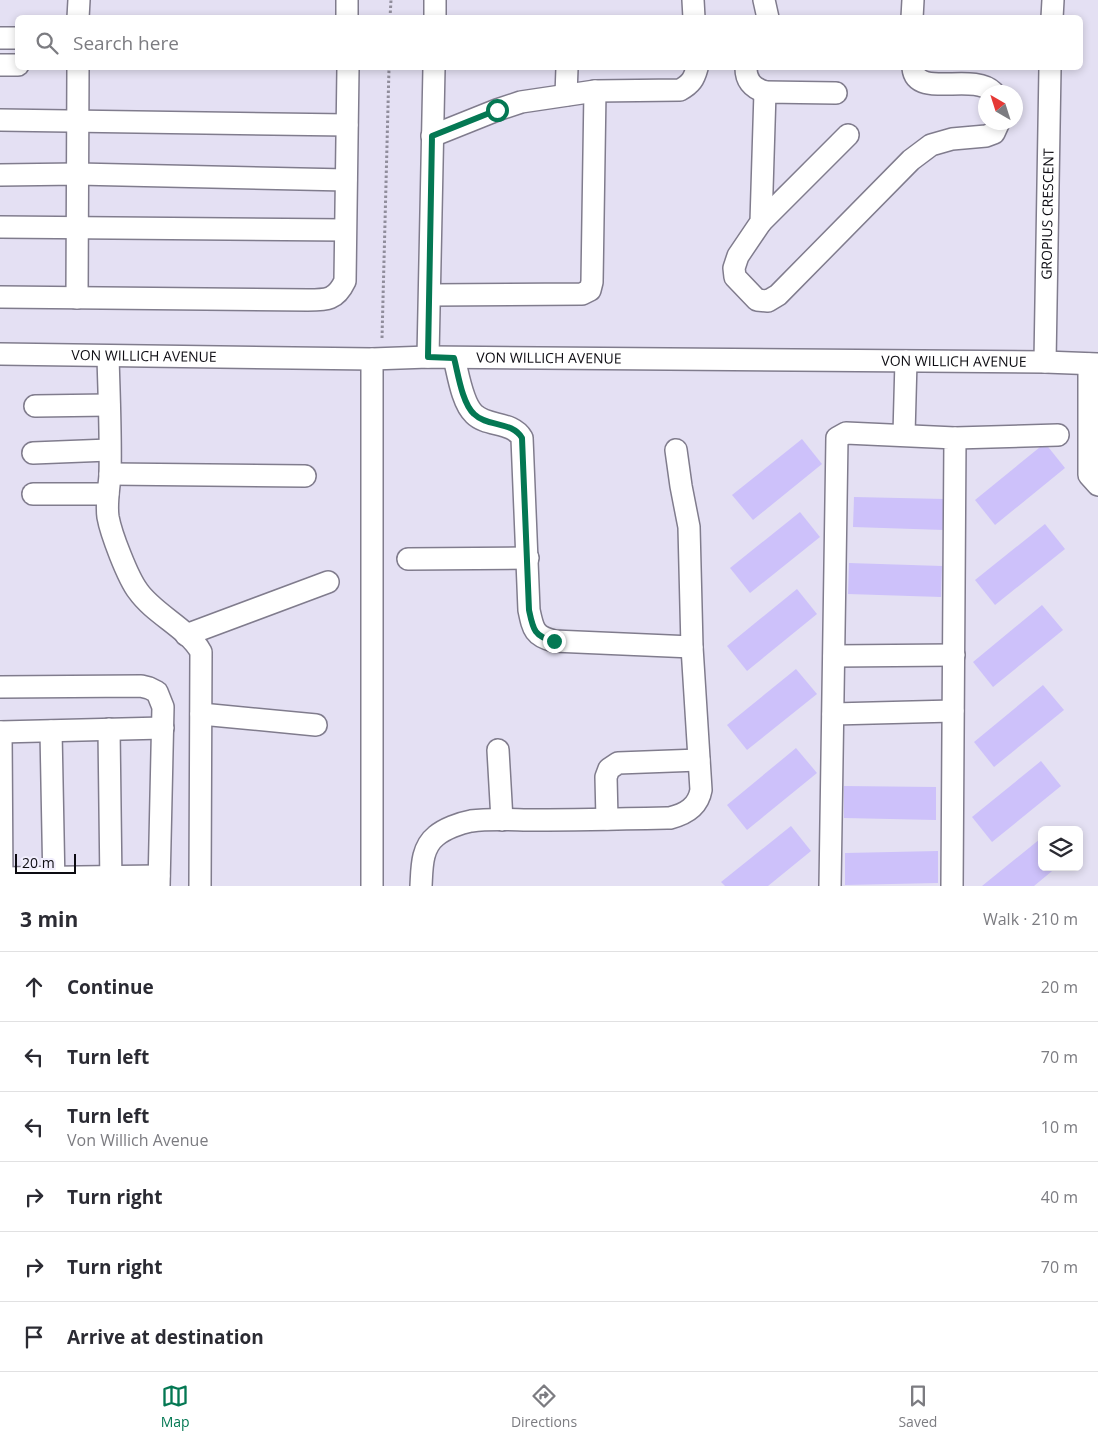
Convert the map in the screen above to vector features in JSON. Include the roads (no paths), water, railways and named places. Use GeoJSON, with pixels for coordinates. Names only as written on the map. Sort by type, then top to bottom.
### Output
{"type":"FeatureCollection","features":[{"type":"Feature","properties":{"kind":"street"},"geometry":{"type":"LineString","coordinates":[[78,15],[79,0]]}},
{"type":"Feature","properties":{"kind":"street"},"geometry":{"type":"LineString","coordinates":[[347,0],[347,15]]}},
{"type":"Feature","properties":{"kind":"street"},"geometry":{"type":"LineString","coordinates":[[435,15],[436,0]]}},
{"type":"Feature","properties":{"kind":"street"},"geometry":{"type":"LineString","coordinates":[[693,0],[694,15]]}},
{"type":"Feature","properties":{"kind":"street"},"geometry":{"type":"LineString","coordinates":[[912,15],[913,0]]}},
{"type":"Feature","properties":{"kind":"street"},"geometry":{"type":"LineString","coordinates":[[1052,15],[1054,0]]}},
{"type":"Feature","properties":{"kind":"street"},"geometry":{"type":"LineString","coordinates":[[0,38],[15,38]]}},
{"type":"Feature","properties":{"kind":"street"},"geometry":{"type":"LineString","coordinates":[[0,65],[15,65]]}},
{"type":"Feature","properties":{"kind":"street"},"geometry":{"type":"LineString","coordinates":[[77,298],[78,70]]}},
{"type":"Feature","properties":{"kind":"street"},"geometry":{"type":"LineString","coordinates":[[0,297],[326,300],[336,295],[345,281],[348,70]]}},
{"type":"Feature","properties":{"kind":"street"},"geometry":{"type":"LineString","coordinates":[[428,357],[434,70]]}},
{"type":"Feature","properties":{"kind":"street"},"geometry":{"type":"LineString","coordinates":[[566,96],[568,70]]}},
{"type":"Feature","properties":{"kind":"street"},"geometry":{"type":"LineString","coordinates":[[432,136],[521,102],[595,91],[676,91],[689,85],[694,79],[696,70]]}},
{"type":"Feature","properties":{"kind":"street"},"geometry":{"type":"LineString","coordinates":[[746,70],[750,83],[756,89],[765,92],[836,93]]}},
{"type":"Feature","properties":{"kind":"street"},"geometry":{"type":"LineString","coordinates":[[913,70],[920,82],[981,85]]}},
{"type":"Feature","properties":{"kind":"street","name":"GROPIUS CRESCENT"},"geometry":{"type":"LineString","coordinates":[[1044,362],[1050,70]]}},
{"type":"Feature","properties":{"kind":"street"},"geometry":{"type":"LineString","coordinates":[[430,295],[582,294],[590,290],[592,282],[595,91]]}},
{"type":"Feature","properties":{"kind":"street"},"geometry":{"type":"LineString","coordinates":[[761,222],[765,92]]}},
{"type":"Feature","properties":{"kind":"street"},"geometry":{"type":"LineString","coordinates":[[0,120],[347,125]]}},
{"type":"Feature","properties":{"kind":"street"},"geometry":{"type":"LineString","coordinates":[[848,135],[761,222],[738,256],[734,268],[735,277],[758,300],[768,302],[778,295],[911,160],[931,145],[952,139],[986,136],[995,130]]}},
{"type":"Feature","properties":{"kind":"street"},"geometry":{"type":"LineString","coordinates":[[0,175],[78,174],[346,180]]}},
{"type":"Feature","properties":{"kind":"street"},"geometry":{"type":"LineString","coordinates":[[0,227],[345,230]]}},
{"type":"Feature","properties":{"kind":"street","name":"VON WILLICH AVENUE"},"geometry":{"type":"LineString","coordinates":[[0,354],[377,359],[428,357],[1094,364]]}},
{"type":"Feature","properties":{"kind":"street"},"geometry":{"type":"LineString","coordinates":[[108,356],[108,516],[131,581],[149,604],[193,641],[201,652],[200,886]]}},
{"type":"Feature","properties":{"kind":"street"},"geometry":{"type":"LineString","coordinates":[[454,358],[466,400],[472,412],[483,420],[516,430],[522,438],[529,610],[533,627],[541,637],[554,641],[692,647]]}},
{"type":"Feature","properties":{"kind":"street"},"geometry":{"type":"LineString","coordinates":[[372,886],[377,359]]}},
{"type":"Feature","properties":{"kind":"street"},"geometry":{"type":"LineString","coordinates":[[904,434],[906,361]]}},
{"type":"Feature","properties":{"kind":"street"},"geometry":{"type":"LineString","coordinates":[[1094,364],[1089,475],[1098,485]]}},
{"type":"Feature","properties":{"kind":"street"},"geometry":{"type":"LineString","coordinates":[[35,406],[109,405]]}},
{"type":"Feature","properties":{"kind":"street"},"geometry":{"type":"LineString","coordinates":[[830,886],[837,438],[846,433],[904,434],[955,438],[1058,435]]}},
{"type":"Feature","properties":{"kind":"street"},"geometry":{"type":"LineString","coordinates":[[952,886],[955,438]]}},
{"type":"Feature","properties":{"kind":"street"},"geometry":{"type":"LineString","coordinates":[[33,453],[109,450]]}},
{"type":"Feature","properties":{"kind":"street"},"geometry":{"type":"LineString","coordinates":[[421,886],[425,852],[429,844],[436,836],[458,825],[471,821],[670,818],[692,809],[700,798],[692,647],[689,527],[676,450]]}},
{"type":"Feature","properties":{"kind":"street"},"geometry":{"type":"LineString","coordinates":[[33,494],[109,484],[305,476]]}},
{"type":"Feature","properties":{"kind":"street"},"geometry":{"type":"LineString","coordinates":[[408,559],[528,558]]}},
{"type":"Feature","properties":{"kind":"street"},"geometry":{"type":"LineString","coordinates":[[186,635],[328,582]]}},
{"type":"Feature","properties":{"kind":"street"},"geometry":{"type":"LineString","coordinates":[[834,656],[954,655]]}},
{"type":"Feature","properties":{"kind":"street"},"geometry":{"type":"LineString","coordinates":[[0,687],[141,686],[157,692],[163,707],[163,728],[159,881],[1,881],[1,732],[163,728]]}},
{"type":"Feature","properties":{"kind":"street"},"geometry":{"type":"LineString","coordinates":[[833,714],[953,711]]}},
{"type":"Feature","properties":{"kind":"street"},"geometry":{"type":"LineString","coordinates":[[201,714],[316,725]]}},
{"type":"Feature","properties":{"kind":"street"},"geometry":{"type":"LineString","coordinates":[[109,729],[111,881]]}},
{"type":"Feature","properties":{"kind":"street"},"geometry":{"type":"LineString","coordinates":[[51,731],[54,882]]}},
{"type":"Feature","properties":{"kind":"street"},"geometry":{"type":"LineString","coordinates":[[498,750],[502,820]]}},
{"type":"Feature","properties":{"kind":"street"},"geometry":{"type":"LineString","coordinates":[[607,819],[606,776],[609,769],[618,763],[699,760]]}}]}
